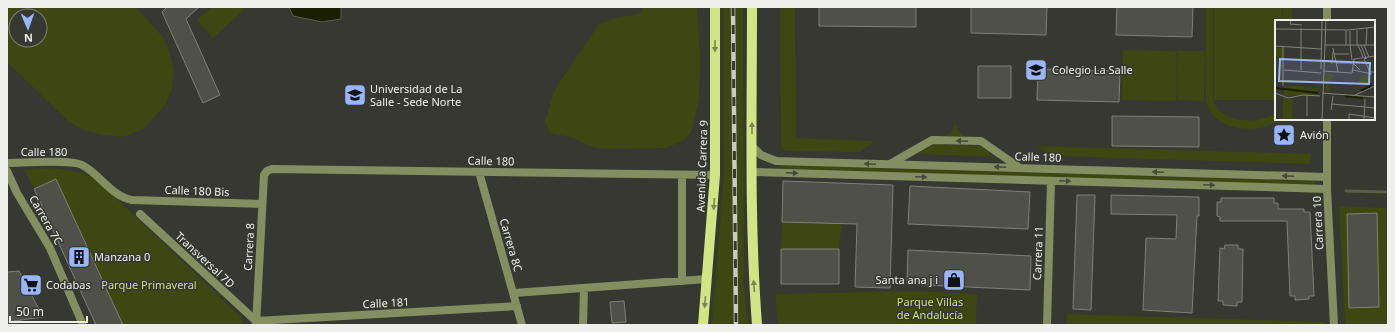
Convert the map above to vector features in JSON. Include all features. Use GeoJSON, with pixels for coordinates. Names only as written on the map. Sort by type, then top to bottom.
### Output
{"type":"FeatureCollection","features":[{"type":"Feature","properties":{"kind":"main road","name":"Avenida Carrera 9"},"geometry":{"type":"LineString","coordinates":[[703,325],[716,175],[715,7]]}},
{"type":"Feature","properties":{"kind":"main road"},"geometry":{"type":"LineString","coordinates":[[752,7],[752,172],[754,277],[757,325]]}},
{"type":"Feature","properties":{"kind":"street"},"geometry":{"type":"LineString","coordinates":[[1327,7],[1327,20]]}},
{"type":"Feature","properties":{"kind":"street","name":"Carrera 10"},"geometry":{"type":"LineString","coordinates":[[1327,120],[1327,189],[1334,325]]}},
{"type":"Feature","properties":{"kind":"street"},"geometry":{"type":"LineString","coordinates":[[889,164],[932,140],[939,140],[982,142],[1020,168]]}},
{"type":"Feature","properties":{"kind":"street","name":"Calle 180"},"geometry":{"type":"LineString","coordinates":[[752,147],[761,155],[776,161],[1327,177]]}},
{"type":"Feature","properties":{"kind":"street","name":"Calle 180"},"geometry":{"type":"LineString","coordinates":[[7,163],[69,162],[80,164],[90,170],[123,198],[132,200]]}},
{"type":"Feature","properties":{"kind":"street","name":"Calle 180"},"geometry":{"type":"LineString","coordinates":[[267,171],[272,169],[716,175]]}},
{"type":"Feature","properties":{"kind":"street","name":"Carrera 7C"},"geometry":{"type":"LineString","coordinates":[[7,171],[50,248],[83,325]]}},
{"type":"Feature","properties":{"kind":"street","name":"Carrera 8"},"geometry":{"type":"LineString","coordinates":[[256,323],[264,175],[267,171]]}},
{"type":"Feature","properties":{"kind":"street","name":"Carrera 8C"},"geometry":{"type":"LineString","coordinates":[[479,172],[522,325]]}},
{"type":"Feature","properties":{"kind":"street","name":"Calle 180"},"geometry":{"type":"LineString","coordinates":[[752,172],[1327,189]]}},
{"type":"Feature","properties":{"kind":"street"},"geometry":{"type":"LineString","coordinates":[[682,175],[682,281]]}},
{"type":"Feature","properties":{"kind":"street","name":"Carrera 11"},"geometry":{"type":"LineString","coordinates":[[1047,325],[1051,181]]}},
{"type":"Feature","properties":{"kind":"street","name":"Calle 180 Bis"},"geometry":{"type":"LineString","coordinates":[[132,200],[262,204]]}},
{"type":"Feature","properties":{"kind":"street","name":"Transversal 7D"},"geometry":{"type":"LineString","coordinates":[[140,214],[256,323]]}},
{"type":"Feature","properties":{"kind":"street"},"geometry":{"type":"LineString","coordinates":[[514,293],[707,279]]}},
{"type":"Feature","properties":{"kind":"street"},"geometry":{"type":"LineString","coordinates":[[583,325],[584,288]]}},
{"type":"Feature","properties":{"kind":"street","name":"Calle 181"},"geometry":{"type":"LineString","coordinates":[[256,323],[517,306]]}},
{"type":"Feature","properties":{"kind":"green space"},"geometry":{"type":"Polygon","coordinates":[[[7,7],[136,7],[163,37],[170,53],[174,71],[172,88],[166,104],[144,129],[123,137],[85,131],[67,120],[7,62],[7,7]]]}},
{"type":"Feature","properties":{"kind":"green space"},"geometry":{"type":"Polygon","coordinates":[[[212,7],[242,7],[244,10],[213,38],[197,20],[212,7]]]}},
{"type":"Feature","properties":{"kind":"green space"},"geometry":{"type":"Polygon","coordinates":[[[643,7],[697,7],[700,56],[699,97],[692,131],[684,140],[667,148],[603,149],[586,145],[575,138],[550,133],[545,121],[555,89],[599,24],[615,18],[641,12],[643,7]]]}},
{"type":"Feature","properties":{"kind":"green space"},"geometry":{"type":"Polygon","coordinates":[[[723,7],[743,7],[744,284],[748,325],[712,325],[724,174],[723,7]]]}},
{"type":"Feature","properties":{"kind":"green space"},"geometry":{"type":"Polygon","coordinates":[[[780,7],[795,7],[796,138],[875,141],[860,152],[787,151],[782,149],[780,7]]]}},
{"type":"Feature","properties":{"kind":"green space"},"geometry":{"type":"Polygon","coordinates":[[[1206,7],[1213,7],[1213,101],[1217,108],[1226,115],[1240,120],[1263,119],[1275,113],[1275,120],[1280,120],[1274,124],[1255,129],[1234,127],[1217,119],[1211,113],[1206,101],[1206,7]]]}},
{"type":"Feature","properties":{"kind":"green space"},"geometry":{"type":"Polygon","coordinates":[[[1214,7],[1282,7],[1282,20],[1275,20],[1275,100],[1214,100],[1214,7]]]}},
{"type":"Feature","properties":{"kind":"green space"},"geometry":{"type":"Polygon","coordinates":[[[1283,7],[1292,7],[1292,20],[1283,20],[1283,7]]]}},
{"type":"Feature","properties":{"kind":"green space"},"geometry":{"type":"Polygon","coordinates":[[[1123,50],[1177,51],[1176,101],[1122,100],[1123,50]]]}},
{"type":"Feature","properties":{"kind":"green space"},"geometry":{"type":"Polygon","coordinates":[[[1178,51],[1205,51],[1204,101],[1177,100],[1178,51]]]}},
{"type":"Feature","properties":{"kind":"green space"},"geometry":{"type":"Polygon","coordinates":[[[955,123],[965,137],[946,136],[952,131],[955,123]]]}},
{"type":"Feature","properties":{"kind":"green space"},"geometry":{"type":"Polygon","coordinates":[[[933,144],[981,146],[995,157],[918,154],[933,144]]]}},
{"type":"Feature","properties":{"kind":"green space"},"geometry":{"type":"Polygon","coordinates":[[[1036,146],[1311,154],[1311,164],[1054,156],[1036,146]]]}},
{"type":"Feature","properties":{"kind":"green space"},"geometry":{"type":"Polygon","coordinates":[[[780,165],[1314,181],[1314,185],[780,169],[780,165]]]}},
{"type":"Feature","properties":{"kind":"green space","name":"Parque Primaveral"},"geometry":{"type":"Polygon","coordinates":[[[55,168],[84,173],[95,178],[242,318],[244,325],[123,325],[56,179],[34,189],[24,170],[55,168]]]}},
{"type":"Feature","properties":{"kind":"green space"},"geometry":{"type":"Polygon","coordinates":[[[1339,206],[1387,208],[1388,325],[1345,325],[1339,206]]]}},
{"type":"Feature","properties":{"kind":"green space"},"geometry":{"type":"Polygon","coordinates":[[[782,222],[842,223],[839,249],[781,249],[782,222]]]}},
{"type":"Feature","properties":{"kind":"green space","name":"Parque Villas de Andalucía"},"geometry":{"type":"Polygon","coordinates":[[[916,291],[977,294],[976,325],[779,325],[775,294],[916,291]]]}},
{"type":"Feature","properties":{"kind":"green space"},"geometry":{"type":"Polygon","coordinates":[[[1067,314],[1325,322],[1325,325],[1067,325],[1067,314]]]}},
{"type":"Feature","properties":{"kind":"shaded area"},"geometry":{"type":"Polygon","coordinates":[[[289,7],[341,7],[341,19],[322,22],[293,16],[289,7]]]}},
{"type":"Feature","properties":{"kind":"building"},"geometry":{"type":"Polygon","coordinates":[[[167,7],[199,7],[186,19],[220,95],[203,103],[162,12],[167,7]]]}},
{"type":"Feature","properties":{"kind":"building"},"geometry":{"type":"Polygon","coordinates":[[[819,7],[916,7],[916,27],[819,26],[819,7]]]}},
{"type":"Feature","properties":{"kind":"building"},"geometry":{"type":"Polygon","coordinates":[[[971,7],[1047,7],[1046,35],[971,33],[971,7]]]}},
{"type":"Feature","properties":{"kind":"building"},"geometry":{"type":"Polygon","coordinates":[[[1117,7],[1193,7],[1192,37],[1116,35],[1117,7]]]}},
{"type":"Feature","properties":{"kind":"building"},"geometry":{"type":"Polygon","coordinates":[[[978,66],[1011,66],[1011,98],[978,98],[978,66]]]}},
{"type":"Feature","properties":{"kind":"building"},"geometry":{"type":"Polygon","coordinates":[[[1038,69],[1120,71],[1119,102],[1037,100],[1038,69]]]}},
{"type":"Feature","properties":{"kind":"building"},"geometry":{"type":"Polygon","coordinates":[[[1112,116],[1199,117],[1199,147],[1112,146],[1112,116]]]}},
{"type":"Feature","properties":{"kind":"building","name":"Manzana 0"},"geometry":{"type":"Polygon","coordinates":[[[56,179],[123,325],[96,325],[34,189],[56,179]]]}},
{"type":"Feature","properties":{"kind":"building"},"geometry":{"type":"Polygon","coordinates":[[[783,181],[893,185],[890,288],[855,287],[857,224],[782,222],[783,181]]]}},
{"type":"Feature","properties":{"kind":"building"},"geometry":{"type":"Polygon","coordinates":[[[910,186],[1030,192],[1028,229],[908,224],[910,186]]]}},
{"type":"Feature","properties":{"kind":"building"},"geometry":{"type":"Polygon","coordinates":[[[1077,195],[1095,195],[1091,310],[1073,309],[1077,195]]]}},
{"type":"Feature","properties":{"kind":"building"},"geometry":{"type":"Polygon","coordinates":[[[1111,195],[1199,197],[1192,313],[1143,310],[1146,238],[1176,239],[1177,215],[1111,214],[1111,195]]]}},
{"type":"Feature","properties":{"kind":"building"},"geometry":{"type":"Polygon","coordinates":[[[1221,198],[1274,198],[1274,203],[1278,203],[1278,209],[1304,209],[1304,212],[1310,212],[1314,296],[1309,296],[1309,299],[1295,300],[1295,296],[1290,296],[1287,221],[1220,221],[1220,217],[1217,216],[1217,202],[1221,202],[1221,198]]]}},
{"type":"Feature","properties":{"kind":"building"},"geometry":{"type":"Polygon","coordinates":[[[1377,213],[1379,307],[1349,308],[1347,214],[1377,213]]]}},
{"type":"Feature","properties":{"kind":"building"},"geometry":{"type":"Polygon","coordinates":[[[1225,245],[1238,245],[1238,249],[1243,249],[1242,302],[1237,302],[1237,306],[1223,305],[1223,301],[1218,301],[1220,248],[1224,249],[1225,245]]]}},
{"type":"Feature","properties":{"kind":"building"},"geometry":{"type":"Polygon","coordinates":[[[781,249],[839,249],[839,284],[781,284],[781,249]]]}},
{"type":"Feature","properties":{"kind":"building"},"geometry":{"type":"Polygon","coordinates":[[[908,250],[1031,256],[1030,290],[907,284],[908,250]]]}},
{"type":"Feature","properties":{"kind":"building"},"geometry":{"type":"Polygon","coordinates":[[[19,271],[43,317],[7,322],[7,272],[19,271]]]}},
{"type":"Feature","properties":{"kind":"building"},"geometry":{"type":"Polygon","coordinates":[[[624,301],[626,322],[612,323],[610,302],[624,301]]]}},
{"type":"Feature","properties":{"kind":"waterway"},"geometry":{"type":"LineString","coordinates":[[1346,191],[1388,192]]}},
{"type":"Feature","properties":{"kind":"railway"},"geometry":{"type":"LineString","coordinates":[[733,7],[736,325]]}},
{"type":"Feature","properties":{"kind":"place","name":"Colegio La Salle"},"geometry":{"type":"Point","coordinates":[1036,70]}},
{"type":"Feature","properties":{"kind":"place","name":"Universidad de La Salle - Sede Norte"},"geometry":{"type":"Point","coordinates":[355,95]}},
{"type":"Feature","properties":{"kind":"place","name":"Avión"},"geometry":{"type":"Point","coordinates":[1284,135]}},
{"type":"Feature","properties":{"kind":"place","name":"Manzana 0"},"geometry":{"type":"Point","coordinates":[79,257]}},
{"type":"Feature","properties":{"kind":"place","name":"Santa ana j i"},"geometry":{"type":"Point","coordinates":[954,280]}},
{"type":"Feature","properties":{"kind":"place","name":"Codabas"},"geometry":{"type":"Point","coordinates":[31,285]}}]}
